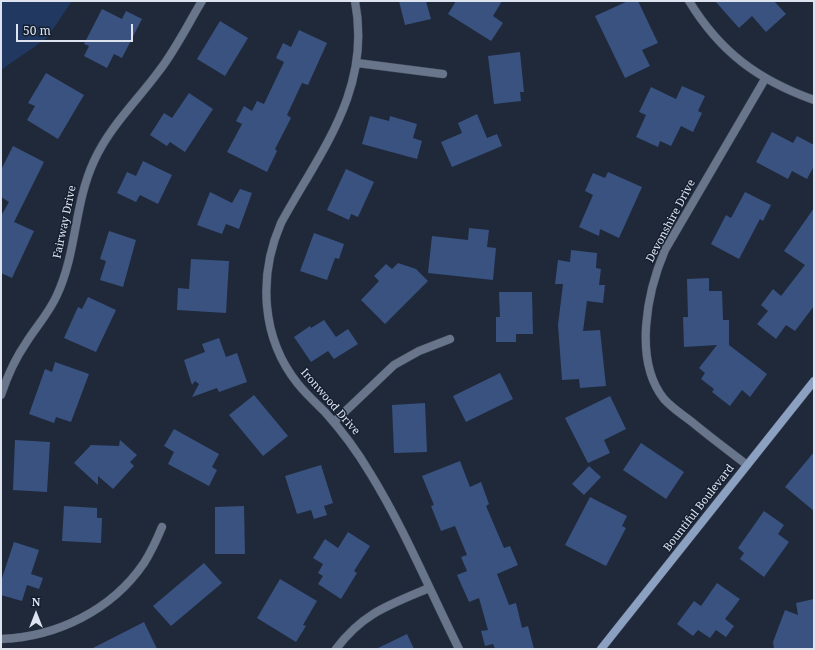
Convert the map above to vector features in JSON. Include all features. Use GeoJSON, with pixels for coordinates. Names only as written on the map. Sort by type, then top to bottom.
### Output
{"type":"FeatureCollection","features":[{"type":"Feature","properties":{"kind":"main road","name":"Bountiful Boulevard"},"geometry":{"type":"LineString","coordinates":[[601,649],[814,381]]}},
{"type":"Feature","properties":{"kind":"street","name":"Fairway Drive"},"geometry":{"type":"LineString","coordinates":[[1,395],[16,359],[45,317],[58,294],[71,253],[83,188],[94,161],[112,129],[150,83],[172,52],[202,1]]}},
{"type":"Feature","properties":{"kind":"street","name":"Ironwood Drive"},"geometry":{"type":"LineString","coordinates":[[355,1],[360,36],[357,63],[345,107],[281,224],[271,250],[266,273],[267,311],[271,330],[279,353],[297,383],[334,422],[355,449],[374,479],[459,649]]}},
{"type":"Feature","properties":{"kind":"street"},"geometry":{"type":"LineString","coordinates":[[689,1],[711,34],[741,63],[765,79],[814,100]]}},
{"type":"Feature","properties":{"kind":"street"},"geometry":{"type":"LineString","coordinates":[[357,63],[443,74]]}},
{"type":"Feature","properties":{"kind":"street","name":"Devonshire Drive"},"geometry":{"type":"LineString","coordinates":[[747,465],[664,399],[651,374],[646,347],[651,290],[665,250],[765,79]]}},
{"type":"Feature","properties":{"kind":"street"},"geometry":{"type":"LineString","coordinates":[[334,422],[394,365],[419,351],[450,339]]}},
{"type":"Feature","properties":{"kind":"street"},"geometry":{"type":"LineString","coordinates":[[1,639],[37,635],[55,630],[73,622],[108,601],[122,588],[145,562],[162,527]]}},
{"type":"Feature","properties":{"kind":"street"},"geometry":{"type":"LineString","coordinates":[[336,649],[354,628],[372,613],[429,588]]}},
{"type":"Feature","properties":{"kind":"shaded area"},"geometry":{"type":"Polygon","coordinates":[[[1,1],[72,1],[47,38],[1,70],[1,1]]]}},
{"type":"Feature","properties":{"kind":"building"},"geometry":{"type":"Polygon","coordinates":[[[399,1],[426,1],[431,19],[405,25],[399,1]]]}},
{"type":"Feature","properties":{"kind":"building"},"geometry":{"type":"Polygon","coordinates":[[[456,1],[502,1],[493,16],[503,23],[491,41],[448,14],[456,1]]]}},
{"type":"Feature","properties":{"kind":"building"},"geometry":{"type":"Polygon","coordinates":[[[628,1],[638,1],[658,43],[642,50],[650,66],[625,78],[595,16],[628,1]]]}},
{"type":"Feature","properties":{"kind":"building"},"geometry":{"type":"Polygon","coordinates":[[[715,1],[774,1],[786,14],[766,32],[752,16],[739,28],[715,1]]]}},
{"type":"Feature","properties":{"kind":"building"},"geometry":{"type":"Polygon","coordinates":[[[102,9],[122,19],[126,11],[142,19],[122,58],[114,54],[107,68],[84,56],[89,46],[84,44],[102,9]]]}},
{"type":"Feature","properties":{"kind":"building"},"geometry":{"type":"Polygon","coordinates":[[[220,21],[248,38],[225,76],[197,59],[220,21]]]}},
{"type":"Feature","properties":{"kind":"building"},"geometry":{"type":"Polygon","coordinates":[[[299,30],[327,43],[308,85],[302,83],[287,115],[291,118],[275,149],[277,151],[267,172],[227,152],[242,124],[236,121],[244,106],[252,111],[257,101],[264,104],[284,62],[276,58],[283,43],[291,47],[299,30]]]}},
{"type":"Feature","properties":{"kind":"building"},"geometry":{"type":"Polygon","coordinates":[[[520,52],[524,92],[520,92],[521,101],[494,104],[488,56],[520,52]]]}},
{"type":"Feature","properties":{"kind":"building"},"geometry":{"type":"Polygon","coordinates":[[[46,73],[84,95],[58,139],[27,120],[35,106],[28,103],[46,73]]]}},
{"type":"Feature","properties":{"kind":"building"},"geometry":{"type":"Polygon","coordinates":[[[682,86],[705,96],[698,111],[702,113],[693,132],[681,126],[671,146],[660,141],[658,147],[636,137],[646,115],[639,112],[651,87],[676,99],[682,86]]]}},
{"type":"Feature","properties":{"kind":"building"},"geometry":{"type":"Polygon","coordinates":[[[189,93],[213,109],[185,152],[170,142],[167,146],[150,135],[164,113],[172,118],[189,93]]]}},
{"type":"Feature","properties":{"kind":"building"},"geometry":{"type":"Polygon","coordinates":[[[477,114],[487,138],[497,134],[502,146],[452,167],[441,142],[462,133],[458,123],[477,114]]]}},
{"type":"Feature","properties":{"kind":"building"},"geometry":{"type":"Polygon","coordinates":[[[370,116],[389,121],[390,116],[417,124],[413,138],[422,141],[417,159],[362,144],[370,116]]]}},
{"type":"Feature","properties":{"kind":"building"},"geometry":{"type":"Polygon","coordinates":[[[772,132],[793,143],[797,136],[814,145],[814,166],[807,179],[792,171],[788,179],[756,162],[772,132]]]}},
{"type":"Feature","properties":{"kind":"building"},"geometry":{"type":"Polygon","coordinates":[[[13,146],[44,162],[14,222],[34,231],[12,278],[1,273],[1,216],[9,202],[1,197],[1,170],[13,146]]]}},
{"type":"Feature","properties":{"kind":"building"},"geometry":{"type":"Polygon","coordinates":[[[143,161],[172,175],[158,204],[140,195],[136,202],[117,193],[127,172],[136,176],[143,161]]]}},
{"type":"Feature","properties":{"kind":"building"},"geometry":{"type":"Polygon","coordinates":[[[346,169],[374,182],[358,217],[351,214],[349,220],[327,210],[346,169]]]}},
{"type":"Feature","properties":{"kind":"building"},"geometry":{"type":"Polygon","coordinates":[[[608,172],[642,187],[619,238],[600,229],[599,236],[579,227],[593,195],[585,191],[593,173],[605,178],[608,172]]]}},
{"type":"Feature","properties":{"kind":"building"},"geometry":{"type":"Polygon","coordinates":[[[240,189],[252,193],[239,229],[226,224],[222,234],[197,225],[210,192],[232,203],[240,189]]]}},
{"type":"Feature","properties":{"kind":"building"},"geometry":{"type":"Polygon","coordinates":[[[745,192],[771,205],[763,221],[760,219],[739,259],[711,244],[726,215],[731,218],[745,192]]]}},
{"type":"Feature","properties":{"kind":"building"},"geometry":{"type":"Polygon","coordinates":[[[814,208],[814,306],[795,331],[786,325],[776,339],[757,324],[768,311],[761,305],[773,289],[781,296],[805,265],[784,251],[814,208]]]}},
{"type":"Feature","properties":{"kind":"building"},"geometry":{"type":"Polygon","coordinates":[[[469,228],[489,230],[487,247],[496,248],[493,280],[428,273],[432,236],[468,240],[469,228]]]}},
{"type":"Feature","properties":{"kind":"building"},"geometry":{"type":"Polygon","coordinates":[[[109,231],[136,240],[123,287],[100,280],[106,261],[100,259],[109,231]]]}},
{"type":"Feature","properties":{"kind":"building"},"geometry":{"type":"Polygon","coordinates":[[[314,233],[344,244],[339,259],[335,258],[327,280],[300,271],[314,233]]]}},
{"type":"Feature","properties":{"kind":"building"},"geometry":{"type":"Polygon","coordinates":[[[571,250],[597,253],[596,268],[601,269],[599,285],[605,285],[603,303],[587,301],[583,331],[600,330],[606,386],[580,388],[579,379],[562,380],[558,325],[563,284],[555,284],[558,260],[570,262],[571,250]]]}},
{"type":"Feature","properties":{"kind":"building"},"geometry":{"type":"Polygon","coordinates":[[[191,259],[229,261],[226,313],[177,310],[178,288],[189,289],[191,259]]]}},
{"type":"Feature","properties":{"kind":"building"},"geometry":{"type":"Polygon","coordinates":[[[398,263],[416,269],[428,281],[385,324],[361,300],[379,281],[374,276],[386,264],[392,269],[398,263]]]}},
{"type":"Feature","properties":{"kind":"building"},"geometry":{"type":"Polygon","coordinates":[[[709,278],[709,291],[722,291],[723,320],[729,320],[729,345],[767,374],[750,397],[742,390],[730,406],[712,392],[714,389],[701,379],[705,373],[699,368],[717,345],[684,347],[683,317],[688,317],[687,279],[709,278]]]}},
{"type":"Feature","properties":{"kind":"building"},"geometry":{"type":"Polygon","coordinates":[[[499,292],[532,292],[533,334],[516,334],[516,342],[496,342],[496,317],[500,317],[499,292]]]}},
{"type":"Feature","properties":{"kind":"building"},"geometry":{"type":"Polygon","coordinates":[[[88,297],[116,310],[96,352],[64,338],[78,307],[82,309],[88,297]]]}},
{"type":"Feature","properties":{"kind":"building"},"geometry":{"type":"Polygon","coordinates":[[[324,320],[336,337],[348,329],[358,344],[334,359],[328,351],[311,362],[294,337],[310,326],[311,328],[324,320]]]}},
{"type":"Feature","properties":{"kind":"building"},"geometry":{"type":"Polygon","coordinates":[[[219,338],[226,357],[237,353],[247,382],[219,392],[217,388],[192,397],[199,384],[195,381],[192,385],[184,360],[205,352],[202,344],[219,338]]]}},
{"type":"Feature","properties":{"kind":"building"},"geometry":{"type":"Polygon","coordinates":[[[55,362],[89,374],[71,422],[56,417],[54,423],[29,414],[45,369],[52,372],[55,362]]]}},
{"type":"Feature","properties":{"kind":"building"},"geometry":{"type":"Polygon","coordinates":[[[500,373],[513,399],[466,422],[453,396],[500,373]]]}},
{"type":"Feature","properties":{"kind":"building"},"geometry":{"type":"Polygon","coordinates":[[[254,395],[288,436],[263,456],[229,415],[254,395]]]}},
{"type":"Feature","properties":{"kind":"building"},"geometry":{"type":"Polygon","coordinates":[[[610,396],[626,429],[604,440],[610,453],[588,463],[565,418],[610,396]]]}},
{"type":"Feature","properties":{"kind":"building"},"geometry":{"type":"Polygon","coordinates":[[[425,403],[427,452],[394,453],[392,405],[425,403]]]}},
{"type":"Feature","properties":{"kind":"building"},"geometry":{"type":"Polygon","coordinates":[[[174,429],[219,454],[212,467],[217,470],[209,486],[168,464],[174,452],[164,446],[174,429]]]}},
{"type":"Feature","properties":{"kind":"building"},"geometry":{"type":"Polygon","coordinates":[[[15,440],[50,442],[47,492],[13,490],[15,440]]]}},
{"type":"Feature","properties":{"kind":"building"},"geometry":{"type":"Polygon","coordinates":[[[120,440],[137,455],[130,462],[134,466],[113,489],[98,476],[98,485],[74,463],[91,445],[119,446],[120,440]]]}},
{"type":"Feature","properties":{"kind":"building"},"geometry":{"type":"Polygon","coordinates":[[[641,443],[684,472],[666,499],[623,470],[641,443]]]}},
{"type":"Feature","properties":{"kind":"building"},"geometry":{"type":"Polygon","coordinates":[[[814,452],[814,511],[785,487],[814,452]]]}},
{"type":"Feature","properties":{"kind":"building"},"geometry":{"type":"Polygon","coordinates":[[[460,461],[470,487],[481,482],[489,504],[486,506],[504,548],[510,546],[518,565],[497,574],[509,605],[516,603],[522,628],[528,626],[534,649],[495,649],[493,644],[485,646],[481,631],[488,630],[479,598],[469,602],[457,575],[467,571],[461,557],[467,555],[455,526],[441,531],[431,506],[434,505],[422,476],[460,461]]]}},
{"type":"Feature","properties":{"kind":"building"},"geometry":{"type":"Polygon","coordinates":[[[321,465],[333,503],[324,506],[327,515],[314,519],[311,510],[297,514],[285,476],[321,465]]]}},
{"type":"Feature","properties":{"kind":"building"},"geometry":{"type":"Polygon","coordinates":[[[589,466],[601,477],[584,495],[572,484],[589,466]]]}},
{"type":"Feature","properties":{"kind":"building"},"geometry":{"type":"Polygon","coordinates":[[[590,497],[627,516],[622,526],[626,528],[606,566],[565,545],[590,497]]]}},
{"type":"Feature","properties":{"kind":"building"},"geometry":{"type":"Polygon","coordinates":[[[64,506],[97,508],[97,518],[102,518],[101,543],[62,541],[64,506]]]}},
{"type":"Feature","properties":{"kind":"building"},"geometry":{"type":"Polygon","coordinates":[[[244,506],[245,554],[215,554],[215,507],[244,506]]]}},
{"type":"Feature","properties":{"kind":"building"},"geometry":{"type":"Polygon","coordinates":[[[764,511],[784,525],[778,534],[789,542],[764,577],[740,559],[744,553],[738,548],[764,511]]]}},
{"type":"Feature","properties":{"kind":"building"},"geometry":{"type":"Polygon","coordinates":[[[348,532],[370,546],[354,571],[357,573],[341,599],[318,584],[323,576],[318,573],[323,564],[313,558],[325,539],[338,548],[348,532]]]}},
{"type":"Feature","properties":{"kind":"building"},"geometry":{"type":"Polygon","coordinates":[[[14,542],[39,550],[31,574],[43,578],[39,589],[27,585],[22,601],[1,595],[1,581],[14,542]]]}},
{"type":"Feature","properties":{"kind":"building"},"geometry":{"type":"Polygon","coordinates":[[[204,563],[222,583],[171,626],[153,606],[204,563]]]}},
{"type":"Feature","properties":{"kind":"building"},"geometry":{"type":"Polygon","coordinates":[[[280,579],[317,601],[303,625],[306,626],[296,642],[257,618],[280,579]]]}},
{"type":"Feature","properties":{"kind":"building"},"geometry":{"type":"Polygon","coordinates":[[[717,583],[740,599],[725,619],[734,626],[726,637],[716,630],[710,638],[698,630],[693,636],[677,624],[694,601],[701,606],[717,583]]]}},
{"type":"Feature","properties":{"kind":"building"},"geometry":{"type":"Polygon","coordinates":[[[814,599],[814,649],[774,649],[773,642],[785,610],[798,615],[796,603],[814,599]]]}},
{"type":"Feature","properties":{"kind":"building"},"geometry":{"type":"Polygon","coordinates":[[[144,622],[157,649],[91,649],[144,622]]]}},
{"type":"Feature","properties":{"kind":"building"},"geometry":{"type":"Polygon","coordinates":[[[407,634],[414,649],[376,649],[407,634]]]}}]}
